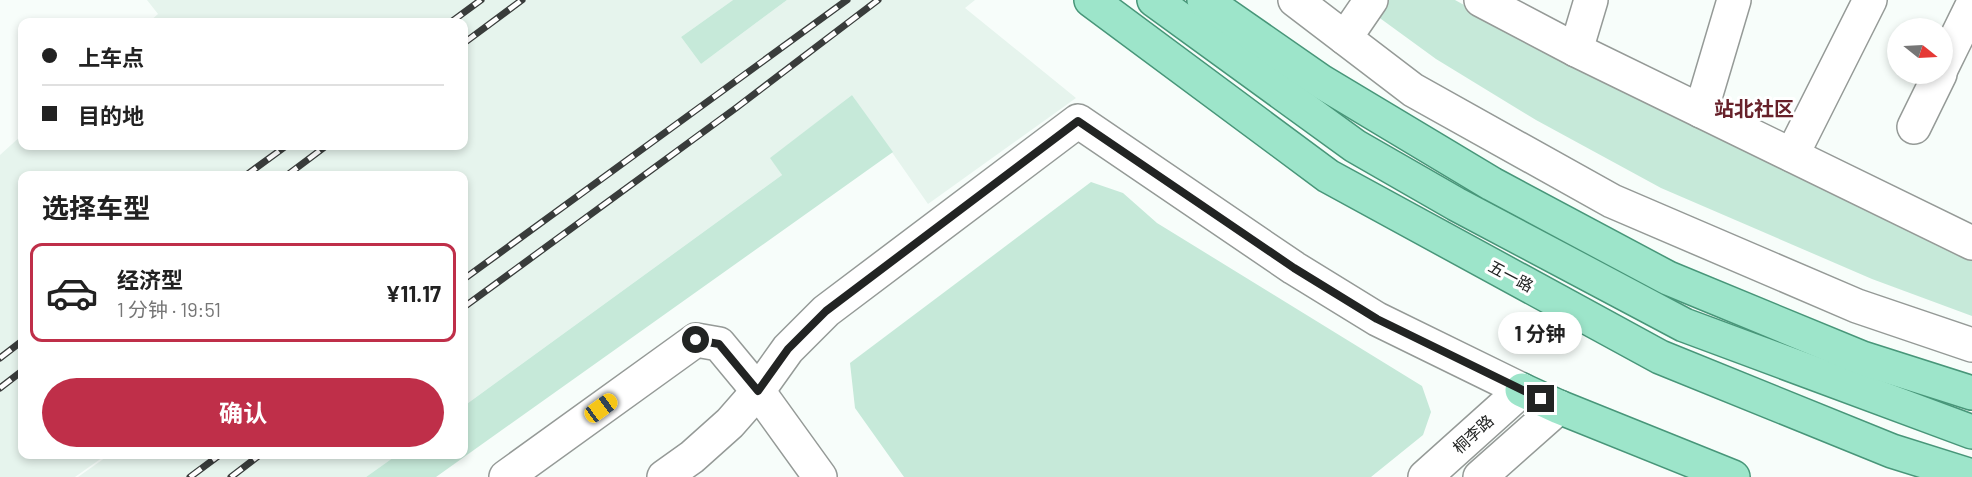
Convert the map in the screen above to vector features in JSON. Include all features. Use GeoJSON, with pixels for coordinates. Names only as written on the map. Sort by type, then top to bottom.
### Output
{"type":"FeatureCollection","features":[{"type":"Feature","properties":{"kind":"main road","name":"五一路"},"geometry":{"type":"LineString","coordinates":[[1091,0],[1328,176],[1650,351],[1892,451],[1972,476]]}},
{"type":"Feature","properties":{"kind":"main road"},"geometry":{"type":"LineString","coordinates":[[1154,0],[1354,146],[1456,204],[1673,320],[1972,432]]}},
{"type":"Feature","properties":{"kind":"main road"},"geometry":{"type":"LineString","coordinates":[[1203,0],[1322,82],[1492,184],[1668,278],[1862,358],[1972,393]]}},
{"type":"Feature","properties":{"kind":"main road"},"geometry":{"type":"LineString","coordinates":[[1522,390],[1733,477]]}},
{"type":"Feature","properties":{"kind":"street"},"geometry":{"type":"LineString","coordinates":[[1295,0],[1413,90],[1612,201],[1857,306],[1972,345]]}},
{"type":"Feature","properties":{"kind":"street"},"geometry":{"type":"LineString","coordinates":[[1345,38],[1371,0]]}},
{"type":"Feature","properties":{"kind":"street"},"geometry":{"type":"LineString","coordinates":[[1481,0],[1576,50],[1972,243]]}},
{"type":"Feature","properties":{"kind":"street"},"geometry":{"type":"LineString","coordinates":[[1576,50],[1592,0]]}},
{"type":"Feature","properties":{"kind":"street"},"geometry":{"type":"LineString","coordinates":[[1701,111],[1734,0]]}},
{"type":"Feature","properties":{"kind":"street"},"geometry":{"type":"LineString","coordinates":[[1792,156],[1870,0]]}},
{"type":"Feature","properties":{"kind":"street"},"geometry":{"type":"LineString","coordinates":[[1953,45],[1972,6]]}},
{"type":"Feature","properties":{"kind":"street"},"geometry":{"type":"LineString","coordinates":[[1914,127],[1935,84]]}},
{"type":"Feature","properties":{"kind":"street"},"geometry":{"type":"LineString","coordinates":[[664,477],[692,457],[730,423],[758,391],[788,349],[826,311],[1078,121],[1294,268],[1377,319],[1522,390]]}},
{"type":"Feature","properties":{"kind":"street"},"geometry":{"type":"LineString","coordinates":[[506,477],[696,340],[719,344],[758,391],[820,477]]}},
{"type":"Feature","properties":{"kind":"street","name":"桐李路"},"geometry":{"type":"LineString","coordinates":[[1425,477],[1522,390]]}},
{"type":"Feature","properties":{"kind":"street"},"geometry":{"type":"LineString","coordinates":[[1480,477],[1559,407]]}},
{"type":"Feature","properties":{"kind":"shaded area"},"geometry":{"type":"Polygon","coordinates":[[[147,0],[733,0],[681,37],[701,64],[787,0],[975,0],[965,8],[1076,98],[928,204],[852,95],[771,158],[782,175],[468,403],[468,171],[18,171],[18,459],[100,459],[75,477],[0,477],[0,155],[18,139],[18,150],[468,150],[468,18],[154,18],[158,14],[147,0]]]}},
{"type":"Feature","properties":{"kind":"shaded area"},"geometry":{"type":"Polygon","coordinates":[[[103,459],[391,459],[366,477],[78,477],[103,459]]]}},
{"type":"Feature","properties":{"kind":"green space"},"geometry":{"type":"Polygon","coordinates":[[[733,0],[787,0],[701,64],[681,37],[733,0]]]}},
{"type":"Feature","properties":{"kind":"green space"},"geometry":{"type":"Polygon","coordinates":[[[1355,0],[1455,0],[1606,83],[1972,257],[1972,316],[1872,279],[1661,188],[1536,120],[1436,59],[1355,0]]]}},
{"type":"Feature","properties":{"kind":"green space"},"geometry":{"type":"Polygon","coordinates":[[[852,95],[893,152],[468,454],[468,403],[782,175],[770,158],[852,95]]]}},
{"type":"Feature","properties":{"kind":"green space"},"geometry":{"type":"Polygon","coordinates":[[[1091,182],[1123,193],[1157,223],[1422,386],[1431,412],[1423,435],[1371,477],[904,477],[855,408],[850,363],[1091,182]]]}},
{"type":"Feature","properties":{"kind":"green space"},"geometry":{"type":"Polygon","coordinates":[[[391,459],[461,459],[436,477],[366,477],[391,459]]]}},
{"type":"Feature","properties":{"kind":"railway"},"geometry":{"type":"LineString","coordinates":[[456,18],[481,0]]}},
{"type":"Feature","properties":{"kind":"railway"},"geometry":{"type":"LineString","coordinates":[[468,40],[522,0]]}},
{"type":"Feature","properties":{"kind":"railway"},"geometry":{"type":"LineString","coordinates":[[468,276],[847,0]]}},
{"type":"Feature","properties":{"kind":"railway"},"geometry":{"type":"LineString","coordinates":[[468,304],[736,108],[878,0]]}},
{"type":"Feature","properties":{"kind":"railway"},"geometry":{"type":"LineString","coordinates":[[252,171],[281,150]]}},
{"type":"Feature","properties":{"kind":"railway"},"geometry":{"type":"LineString","coordinates":[[293,171],[321,150]]}},
{"type":"Feature","properties":{"kind":"railway"},"geometry":{"type":"LineString","coordinates":[[0,358],[18,344]]}},
{"type":"Feature","properties":{"kind":"railway"},"geometry":{"type":"LineString","coordinates":[[0,388],[18,374]]}},
{"type":"Feature","properties":{"kind":"railway"},"geometry":{"type":"LineString","coordinates":[[190,477],[214,459]]}},
{"type":"Feature","properties":{"kind":"railway"},"geometry":{"type":"LineString","coordinates":[[231,477],[254,459]]}},
{"type":"Feature","properties":{"kind":"district","name":"站北社区"},"geometry":{"type":"Point","coordinates":[1754,109]}},
{"type":"Feature","properties":{"kind":"route"},"geometry":{"type":"LineString","coordinates":[[696,340],[719,344],[758,391],[788,349],[826,311],[1078,121],[1294,268],[1377,319],[1541,399]]}}]}
